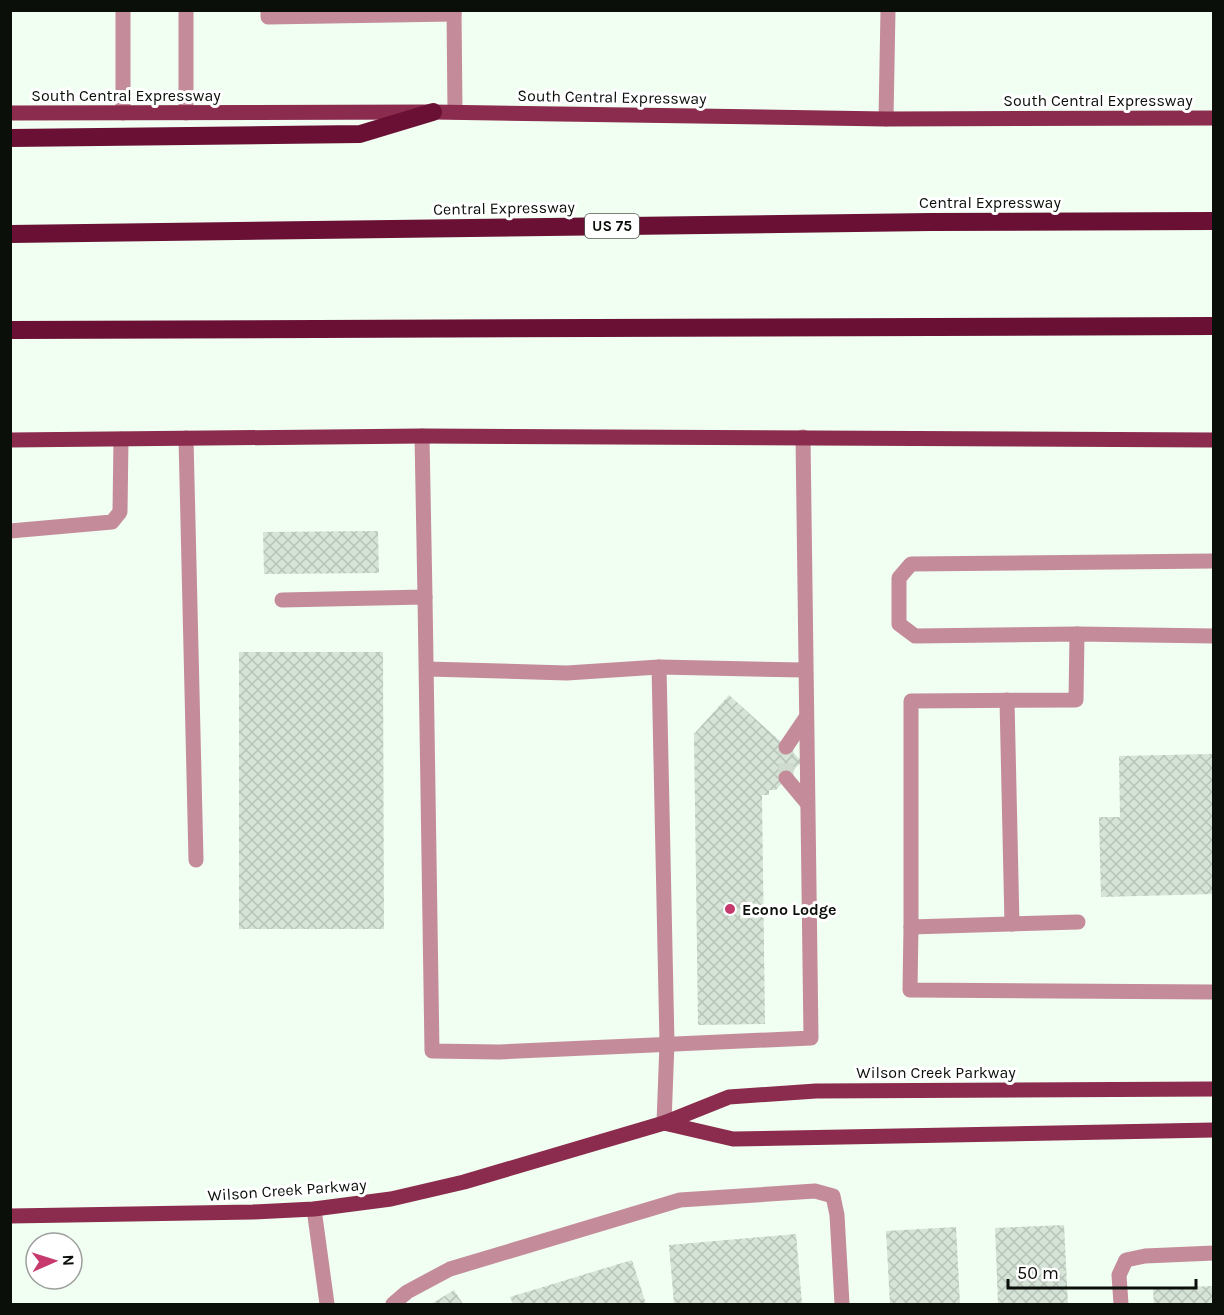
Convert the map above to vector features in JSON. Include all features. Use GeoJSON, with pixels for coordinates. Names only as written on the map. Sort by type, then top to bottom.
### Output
{"type":"FeatureCollection","features":[{"type":"Feature","properties":{"kind":"highway"},"geometry":{"type":"LineString","coordinates":[[10,138],[360,134],[433,112]]}},
{"type":"Feature","properties":{"kind":"highway","name":"Central Expressway"},"geometry":{"type":"LineString","coordinates":[[10,234],[1214,220]]}},
{"type":"Feature","properties":{"kind":"highway"},"geometry":{"type":"LineString","coordinates":[[10,330],[1214,326]]}},
{"type":"Feature","properties":{"kind":"main road","name":"South Central Expressway"},"geometry":{"type":"LineString","coordinates":[[10,113],[455,112],[886,119],[1214,118]]}},
{"type":"Feature","properties":{"kind":"main road"},"geometry":{"type":"LineString","coordinates":[[10,440],[422,436],[1214,440]]}},
{"type":"Feature","properties":{"kind":"main road","name":"Wilson Creek Parkway"},"geometry":{"type":"LineString","coordinates":[[10,1216],[187,1214],[314,1209],[391,1199],[454,1184],[664,1123],[729,1097],[816,1091],[1214,1089]]}},
{"type":"Feature","properties":{"kind":"main road","name":"Wilson Creek Parkway"},"geometry":{"type":"LineString","coordinates":[[664,1123],[733,1139],[1214,1130]]}},
{"type":"Feature","properties":{"kind":"street"},"geometry":{"type":"LineString","coordinates":[[123,10],[123,113]]}},
{"type":"Feature","properties":{"kind":"street"},"geometry":{"type":"LineString","coordinates":[[186,10],[186,113]]}},
{"type":"Feature","properties":{"kind":"street"},"geometry":{"type":"LineString","coordinates":[[268,10],[268,17],[454,12],[455,112]]}},
{"type":"Feature","properties":{"kind":"street"},"geometry":{"type":"LineString","coordinates":[[886,119],[888,10]]}},
{"type":"Feature","properties":{"kind":"street"},"geometry":{"type":"LineString","coordinates":[[422,436],[431,1050],[435,1053],[811,1038],[804,670],[803,437]]}},
{"type":"Feature","properties":{"kind":"street"},"geometry":{"type":"LineString","coordinates":[[186,438],[196,860]]}},
{"type":"Feature","properties":{"kind":"street"},"geometry":{"type":"LineString","coordinates":[[10,531],[112,522],[120,512],[121,439]]}},
{"type":"Feature","properties":{"kind":"street"},"geometry":{"type":"LineString","coordinates":[[1214,561],[911,564],[899,578],[899,624],[915,636],[1077,634],[1214,636]]}},
{"type":"Feature","properties":{"kind":"street"},"geometry":{"type":"LineString","coordinates":[[282,600],[425,597]]}},
{"type":"Feature","properties":{"kind":"street"},"geometry":{"type":"LineString","coordinates":[[1077,634],[1076,700],[911,701],[910,990],[1214,992]]}},
{"type":"Feature","properties":{"kind":"street"},"geometry":{"type":"LineString","coordinates":[[427,669],[567,673],[659,667],[804,670]]}},
{"type":"Feature","properties":{"kind":"street"},"geometry":{"type":"LineString","coordinates":[[659,667],[667,1043],[664,1123]]}},
{"type":"Feature","properties":{"kind":"street"},"geometry":{"type":"LineString","coordinates":[[1007,700],[1012,924]]}},
{"type":"Feature","properties":{"kind":"street"},"geometry":{"type":"LineString","coordinates":[[786,747],[805,719]]}},
{"type":"Feature","properties":{"kind":"street"},"geometry":{"type":"LineString","coordinates":[[786,778],[807,803]]}},
{"type":"Feature","properties":{"kind":"street"},"geometry":{"type":"LineString","coordinates":[[911,927],[1078,922]]}},
{"type":"Feature","properties":{"kind":"street"},"geometry":{"type":"LineString","coordinates":[[393,1305],[407,1292],[450,1269],[680,1200],[815,1191],[833,1196],[837,1215],[842,1305]]}},
{"type":"Feature","properties":{"kind":"street"},"geometry":{"type":"LineString","coordinates":[[314,1209],[327,1305]]}},
{"type":"Feature","properties":{"kind":"street"},"geometry":{"type":"LineString","coordinates":[[1121,1305],[1119,1275],[1126,1260],[1144,1256],[1214,1253]]}},
{"type":"Feature","properties":{"kind":"building"},"geometry":{"type":"Polygon","coordinates":[[[378,531],[379,573],[264,574],[263,532],[378,531]]]}},
{"type":"Feature","properties":{"kind":"building"},"geometry":{"type":"Polygon","coordinates":[[[239,652],[383,652],[384,929],[239,929],[239,652]]]}},
{"type":"Feature","properties":{"kind":"building","name":"Econo Lodge"},"geometry":{"type":"Polygon","coordinates":[[[729,695],[802,761],[776,790],[769,790],[769,795],[762,795],[765,1024],[698,1025],[694,734],[729,695]]]}},
{"type":"Feature","properties":{"kind":"building"},"geometry":{"type":"Polygon","coordinates":[[[1214,754],[1214,894],[1101,897],[1099,817],[1120,817],[1119,756],[1214,754]]]}},
{"type":"Feature","properties":{"kind":"building"},"geometry":{"type":"Polygon","coordinates":[[[1064,1225],[1068,1304],[998,1304],[995,1228],[1064,1225]]]}},
{"type":"Feature","properties":{"kind":"building"},"geometry":{"type":"Polygon","coordinates":[[[956,1227],[960,1304],[890,1304],[886,1231],[956,1227]]]}},
{"type":"Feature","properties":{"kind":"building"},"geometry":{"type":"Polygon","coordinates":[[[796,1234],[802,1303],[674,1304],[669,1245],[796,1234]]]}},
{"type":"Feature","properties":{"kind":"building"},"geometry":{"type":"Polygon","coordinates":[[[632,1260],[646,1304],[513,1304],[510,1297],[632,1260]]]}},
{"type":"Feature","properties":{"kind":"building"},"geometry":{"type":"Polygon","coordinates":[[[1214,1286],[1214,1304],[1154,1304],[1153,1288],[1214,1286]]]}},
{"type":"Feature","properties":{"kind":"building"},"geometry":{"type":"Polygon","coordinates":[[[454,1290],[463,1304],[431,1304],[454,1290]]]}},
{"type":"Feature","properties":{"kind":"tunnel"},"geometry":{"type":"LineString","coordinates":[[786,747],[786,778]]}},
{"type":"Feature","properties":{"kind":"place","name":"Econo Lodge"},"geometry":{"type":"Point","coordinates":[730,909]}}]}
